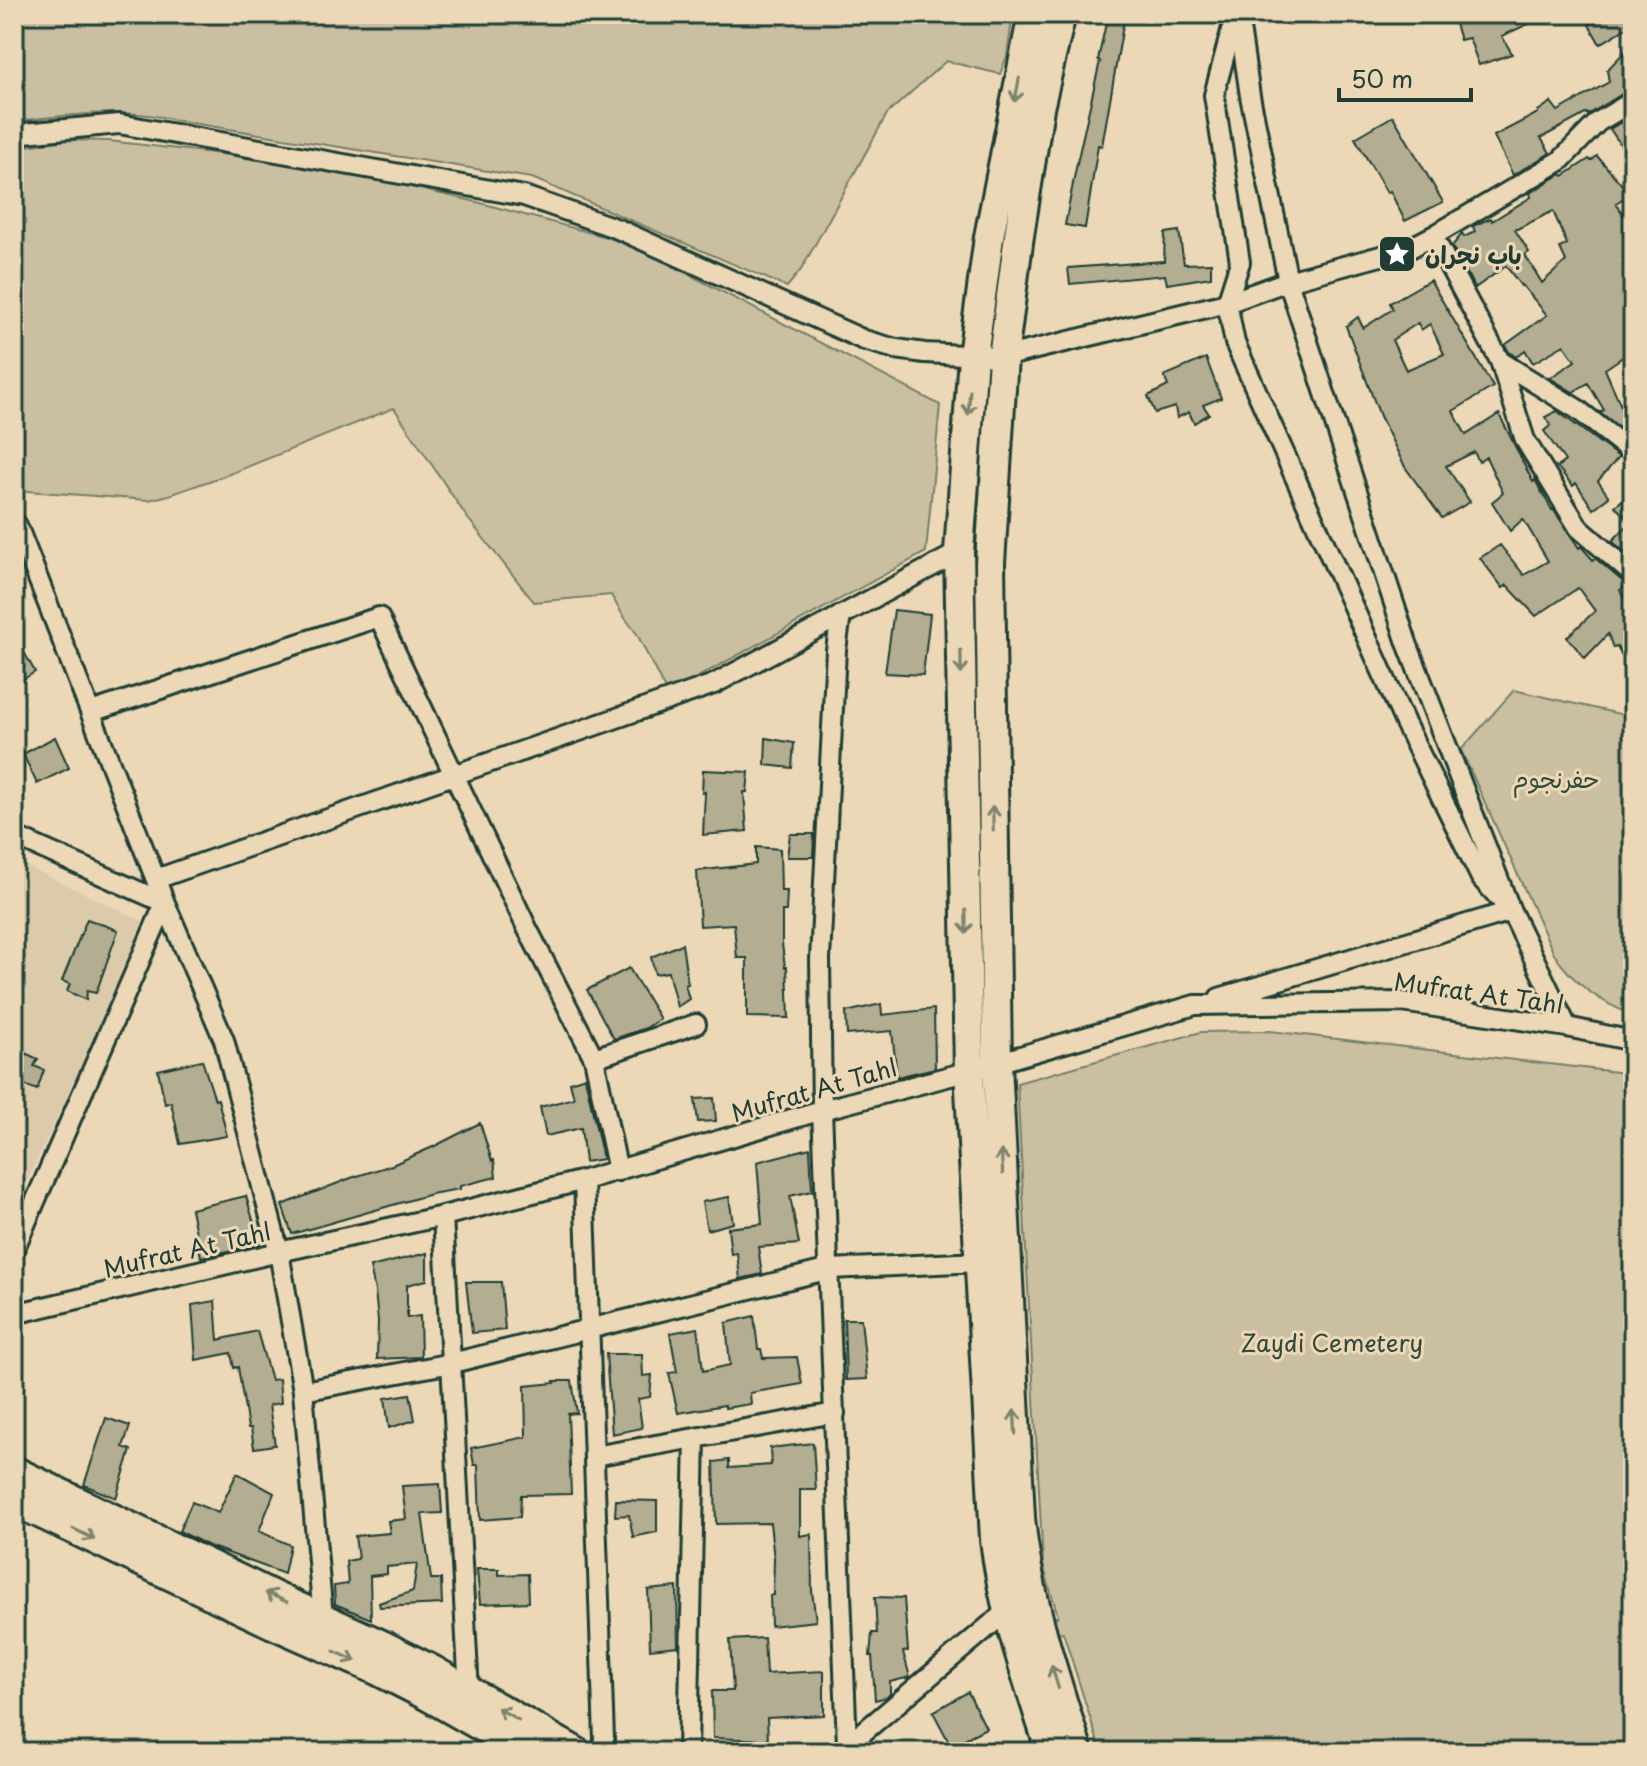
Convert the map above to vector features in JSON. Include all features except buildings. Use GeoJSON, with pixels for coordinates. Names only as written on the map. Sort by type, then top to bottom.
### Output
{"type":"FeatureCollection","features":[{"type":"Feature","properties":{"kind":"main road"},"geometry":{"type":"LineString","coordinates":[[1033,14],[989,237],[973,356],[959,552],[969,1071],[995,1539],[1014,1636],[1051,1752]]}},
{"type":"Feature","properties":{"kind":"main road"},"geometry":{"type":"LineString","coordinates":[[1061,14],[1039,108],[1003,357],[990,563],[997,1064],[1021,1538],[1036,1612],[1078,1752]]}},
{"type":"Feature","properties":{"kind":"main road"},"geometry":{"type":"LineString","coordinates":[[14,1471],[382,1645],[576,1752]]}},
{"type":"Feature","properties":{"kind":"main road"},"geometry":{"type":"LineString","coordinates":[[14,1501],[379,1671],[526,1752]]}},
{"type":"Feature","properties":{"kind":"street"},"geometry":{"type":"LineString","coordinates":[[1237,14],[1250,96],[1288,281],[1407,643],[1511,911],[1567,1027]]}},
{"type":"Feature","properties":{"kind":"street"},"geometry":{"type":"LineString","coordinates":[[1237,14],[1214,95],[1240,262],[1227,303],[1235,343],[1405,723],[1481,878],[1511,911]]}},
{"type":"Feature","properties":{"kind":"street"},"geometry":{"type":"LineString","coordinates":[[14,134],[119,124],[524,196],[618,229],[864,340],[896,349],[1003,357],[1227,303],[1288,281],[1410,248],[1560,161],[1598,122],[1633,101]]}},
{"type":"Feature","properties":{"kind":"street"},"geometry":{"type":"LineString","coordinates":[[1433,236],[1500,361],[1525,440],[1579,528],[1633,575]]}},
{"type":"Feature","properties":{"kind":"street"},"geometry":{"type":"LineString","coordinates":[[1500,361],[1577,409],[1633,453]]}},
{"type":"Feature","properties":{"kind":"street"},"geometry":{"type":"LineString","coordinates":[[14,523],[165,903],[224,1040],[279,1252],[303,1391],[323,1618]]}},
{"type":"Feature","properties":{"kind":"street"},"geometry":{"type":"LineString","coordinates":[[156,879],[714,684],[959,552]]}},
{"type":"Feature","properties":{"kind":"street"},"geometry":{"type":"LineString","coordinates":[[841,615],[835,665],[820,959],[822,1110],[835,1413],[844,1748]]}},
{"type":"Feature","properties":{"kind":"street"},"geometry":{"type":"LineString","coordinates":[[91,712],[379,617],[527,928],[594,1058],[618,1171]]}},
{"type":"Feature","properties":{"kind":"street"},"geometry":{"type":"LineString","coordinates":[[14,836],[165,903]]}},
{"type":"Feature","properties":{"kind":"street"},"geometry":{"type":"LineString","coordinates":[[14,1250],[165,903]]}},
{"type":"Feature","properties":{"kind":"street"},"geometry":{"type":"LineString","coordinates":[[1195,1005],[1511,911]]}},
{"type":"Feature","properties":{"kind":"street","name":"Mufrat At Tahl"},"geometry":{"type":"LineString","coordinates":[[14,1314],[443,1216],[584,1180],[1195,1005],[1402,1002],[1567,1027],[1633,1041]]}},
{"type":"Feature","properties":{"kind":"street"},"geometry":{"type":"LineString","coordinates":[[594,1058],[696,1024]]}},
{"type":"Feature","properties":{"kind":"street"},"geometry":{"type":"LineString","coordinates":[[584,1180],[604,1739],[602,1752]]}},
{"type":"Feature","properties":{"kind":"street"},"geometry":{"type":"LineString","coordinates":[[443,1216],[469,1692]]}},
{"type":"Feature","properties":{"kind":"street"},"geometry":{"type":"LineString","coordinates":[[303,1391],[452,1363],[830,1269],[980,1262]]}},
{"type":"Feature","properties":{"kind":"street"},"geometry":{"type":"LineString","coordinates":[[594,1456],[835,1413]]}},
{"type":"Feature","properties":{"kind":"street"},"geometry":{"type":"LineString","coordinates":[[688,1752],[695,1438]]}},
{"type":"Feature","properties":{"kind":"street"},"geometry":{"type":"LineString","coordinates":[[844,1748],[1008,1610]]}},
{"type":"Feature","properties":{"kind":"path"},"geometry":{"type":"LineString","coordinates":[[1633,928],[1625,944],[1633,956]]}},
{"type":"Feature","properties":{"kind":"shaded area"},"geometry":{"type":"Polygon","coordinates":[[[14,860],[147,923],[14,1210],[14,860]]]}},
{"type":"Feature","properties":{"kind":"green space"},"geometry":{"type":"Polygon","coordinates":[[[14,14],[1013,14],[1007,56],[1000,74],[946,61],[887,114],[801,270],[787,287],[532,178],[159,116],[118,113],[14,121],[14,14]]]}},
{"type":"Feature","properties":{"kind":"green space"},"geometry":{"type":"Polygon","coordinates":[[[66,140],[109,141],[308,164],[477,202],[610,238],[648,253],[940,405],[926,552],[667,694],[637,634],[611,595],[534,602],[466,516],[394,408],[232,473],[149,500],[14,490],[14,148],[66,140]]]}},
{"type":"Feature","properties":{"kind":"green space","name":"حفرنجوم"},"geometry":{"type":"Polygon","coordinates":[[[1514,690],[1633,717],[1633,1015],[1589,991],[1554,954],[1461,750],[1514,690]]]}},
{"type":"Feature","properties":{"kind":"green space","name":"Zaydi Cemetery"},"geometry":{"type":"Polygon","coordinates":[[[1270,1031],[1633,1074],[1633,1752],[1101,1752],[1063,1632],[1056,1633],[1052,1620],[1058,1616],[1043,1565],[1017,1083],[1201,1032],[1270,1031]]]}},
{"type":"Feature","properties":{"kind":"place","name":"باب نجران"},"geometry":{"type":"Point","coordinates":[1397,254]}}]}
